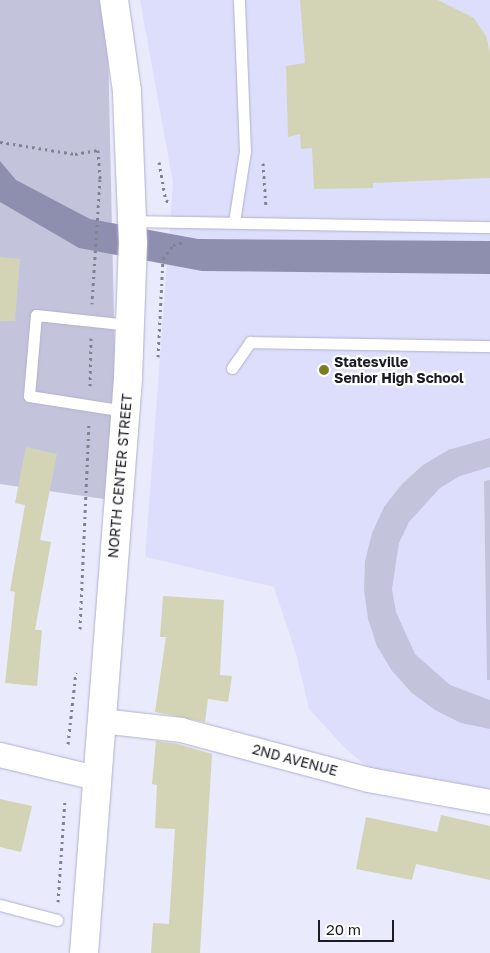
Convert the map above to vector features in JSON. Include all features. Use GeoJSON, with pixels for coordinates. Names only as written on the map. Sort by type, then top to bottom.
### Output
{"type":"FeatureCollection","features":[{"type":"Feature","properties":{"kind":"main road","name":"NORTH CENTER STREET"},"geometry":{"type":"LineString","coordinates":[[84,953],[130,325],[133,221],[127,91],[114,0]]}},
{"type":"Feature","properties":{"kind":"street","name":"2ND AVENUE"},"geometry":{"type":"LineString","coordinates":[[101,721],[181,730],[369,780],[490,802]]}},
{"type":"Feature","properties":{"kind":"street"},"geometry":{"type":"LineString","coordinates":[[0,754],[96,778]]}},
{"type":"Feature","properties":{"kind":"lane"},"geometry":{"type":"LineString","coordinates":[[234,222],[245,151],[239,0]]}},
{"type":"Feature","properties":{"kind":"lane"},"geometry":{"type":"LineString","coordinates":[[133,221],[490,227]]}},
{"type":"Feature","properties":{"kind":"lane"},"geometry":{"type":"LineString","coordinates":[[125,411],[29,396],[36,315],[130,325]]}},
{"type":"Feature","properties":{"kind":"lane"},"geometry":{"type":"LineString","coordinates":[[232,368],[250,342],[490,346]]}},
{"type":"Feature","properties":{"kind":"lane"},"geometry":{"type":"LineString","coordinates":[[0,905],[57,920]]}},
{"type":"Feature","properties":{"kind":"path"},"geometry":{"type":"LineString","coordinates":[[0,142],[75,154],[98,150],[100,179],[91,321],[80,636]]}},
{"type":"Feature","properties":{"kind":"path"},"geometry":{"type":"LineString","coordinates":[[158,154],[166,200],[175,206]]}},
{"type":"Feature","properties":{"kind":"path"},"geometry":{"type":"LineString","coordinates":[[68,744],[77,665]]}},
{"type":"Feature","properties":{"kind":"path"},"geometry":{"type":"LineString","coordinates":[[57,920],[65,799]]}},
{"type":"Feature","properties":{"kind":"shaded area"},"geometry":{"type":"Polygon","coordinates":[[[0,0],[107,0],[118,501],[0,484],[0,0]]]}},
{"type":"Feature","properties":{"kind":"shaded area","name":"Statesville Senior High School"},"geometry":{"type":"Polygon","coordinates":[[[140,0],[490,0],[490,802],[389,784],[346,749],[309,709],[296,653],[274,587],[145,557],[173,183],[140,0]]]}},
{"type":"Feature","properties":{"kind":"shaded area"},"geometry":{"type":"Polygon","coordinates":[[[0,161],[16,180],[90,219],[198,239],[490,241],[490,274],[202,271],[79,248],[0,202],[0,161]]]}},
{"type":"Feature","properties":{"kind":"shaded area"},"geometry":{"type":"Polygon","coordinates":[[[490,438],[490,467],[460,476],[440,488],[409,522],[399,543],[392,589],[396,612],[415,654],[450,685],[490,700],[490,729],[461,723],[435,710],[412,693],[392,671],[377,646],[368,619],[364,590],[365,561],[372,533],[384,507],[402,484],[423,465],[448,450],[490,438]]]}},
{"type":"Feature","properties":{"kind":"shaded area"},"geometry":{"type":"Polygon","coordinates":[[[490,480],[490,680],[487,680],[484,481],[490,480]]]}},
{"type":"Feature","properties":{"kind":"building"},"geometry":{"type":"Polygon","coordinates":[[[300,0],[438,0],[474,18],[486,36],[490,52],[490,178],[373,183],[373,188],[314,189],[312,148],[301,149],[300,134],[288,137],[286,66],[305,63],[300,0]]]}},
{"type":"Feature","properties":{"kind":"building"},"geometry":{"type":"Polygon","coordinates":[[[0,257],[20,259],[15,321],[0,321],[0,257]]]}},
{"type":"Feature","properties":{"kind":"building"},"geometry":{"type":"Polygon","coordinates":[[[26,447],[57,454],[40,540],[51,542],[35,630],[42,630],[37,686],[5,683],[15,592],[10,591],[25,505],[15,503],[26,447]]]}},
{"type":"Feature","properties":{"kind":"building"},"geometry":{"type":"Polygon","coordinates":[[[163,596],[224,600],[220,675],[232,676],[228,702],[208,699],[205,722],[155,712],[166,637],[160,637],[163,596]]]}},
{"type":"Feature","properties":{"kind":"building"},"geometry":{"type":"Polygon","coordinates":[[[156,741],[178,744],[212,754],[200,953],[151,953],[153,923],[169,924],[175,829],[155,828],[157,785],[152,784],[156,741]]]}},
{"type":"Feature","properties":{"kind":"building"},"geometry":{"type":"Polygon","coordinates":[[[0,799],[32,806],[21,852],[0,847],[0,799]]]}},
{"type":"Feature","properties":{"kind":"building"},"geometry":{"type":"Polygon","coordinates":[[[441,815],[490,826],[490,880],[416,864],[412,880],[356,869],[366,817],[437,832],[441,815]]]}},
{"type":"Feature","properties":{"kind":"place","name":"Statesville Senior High School"},"geometry":{"type":"Point","coordinates":[324,370]}}]}
